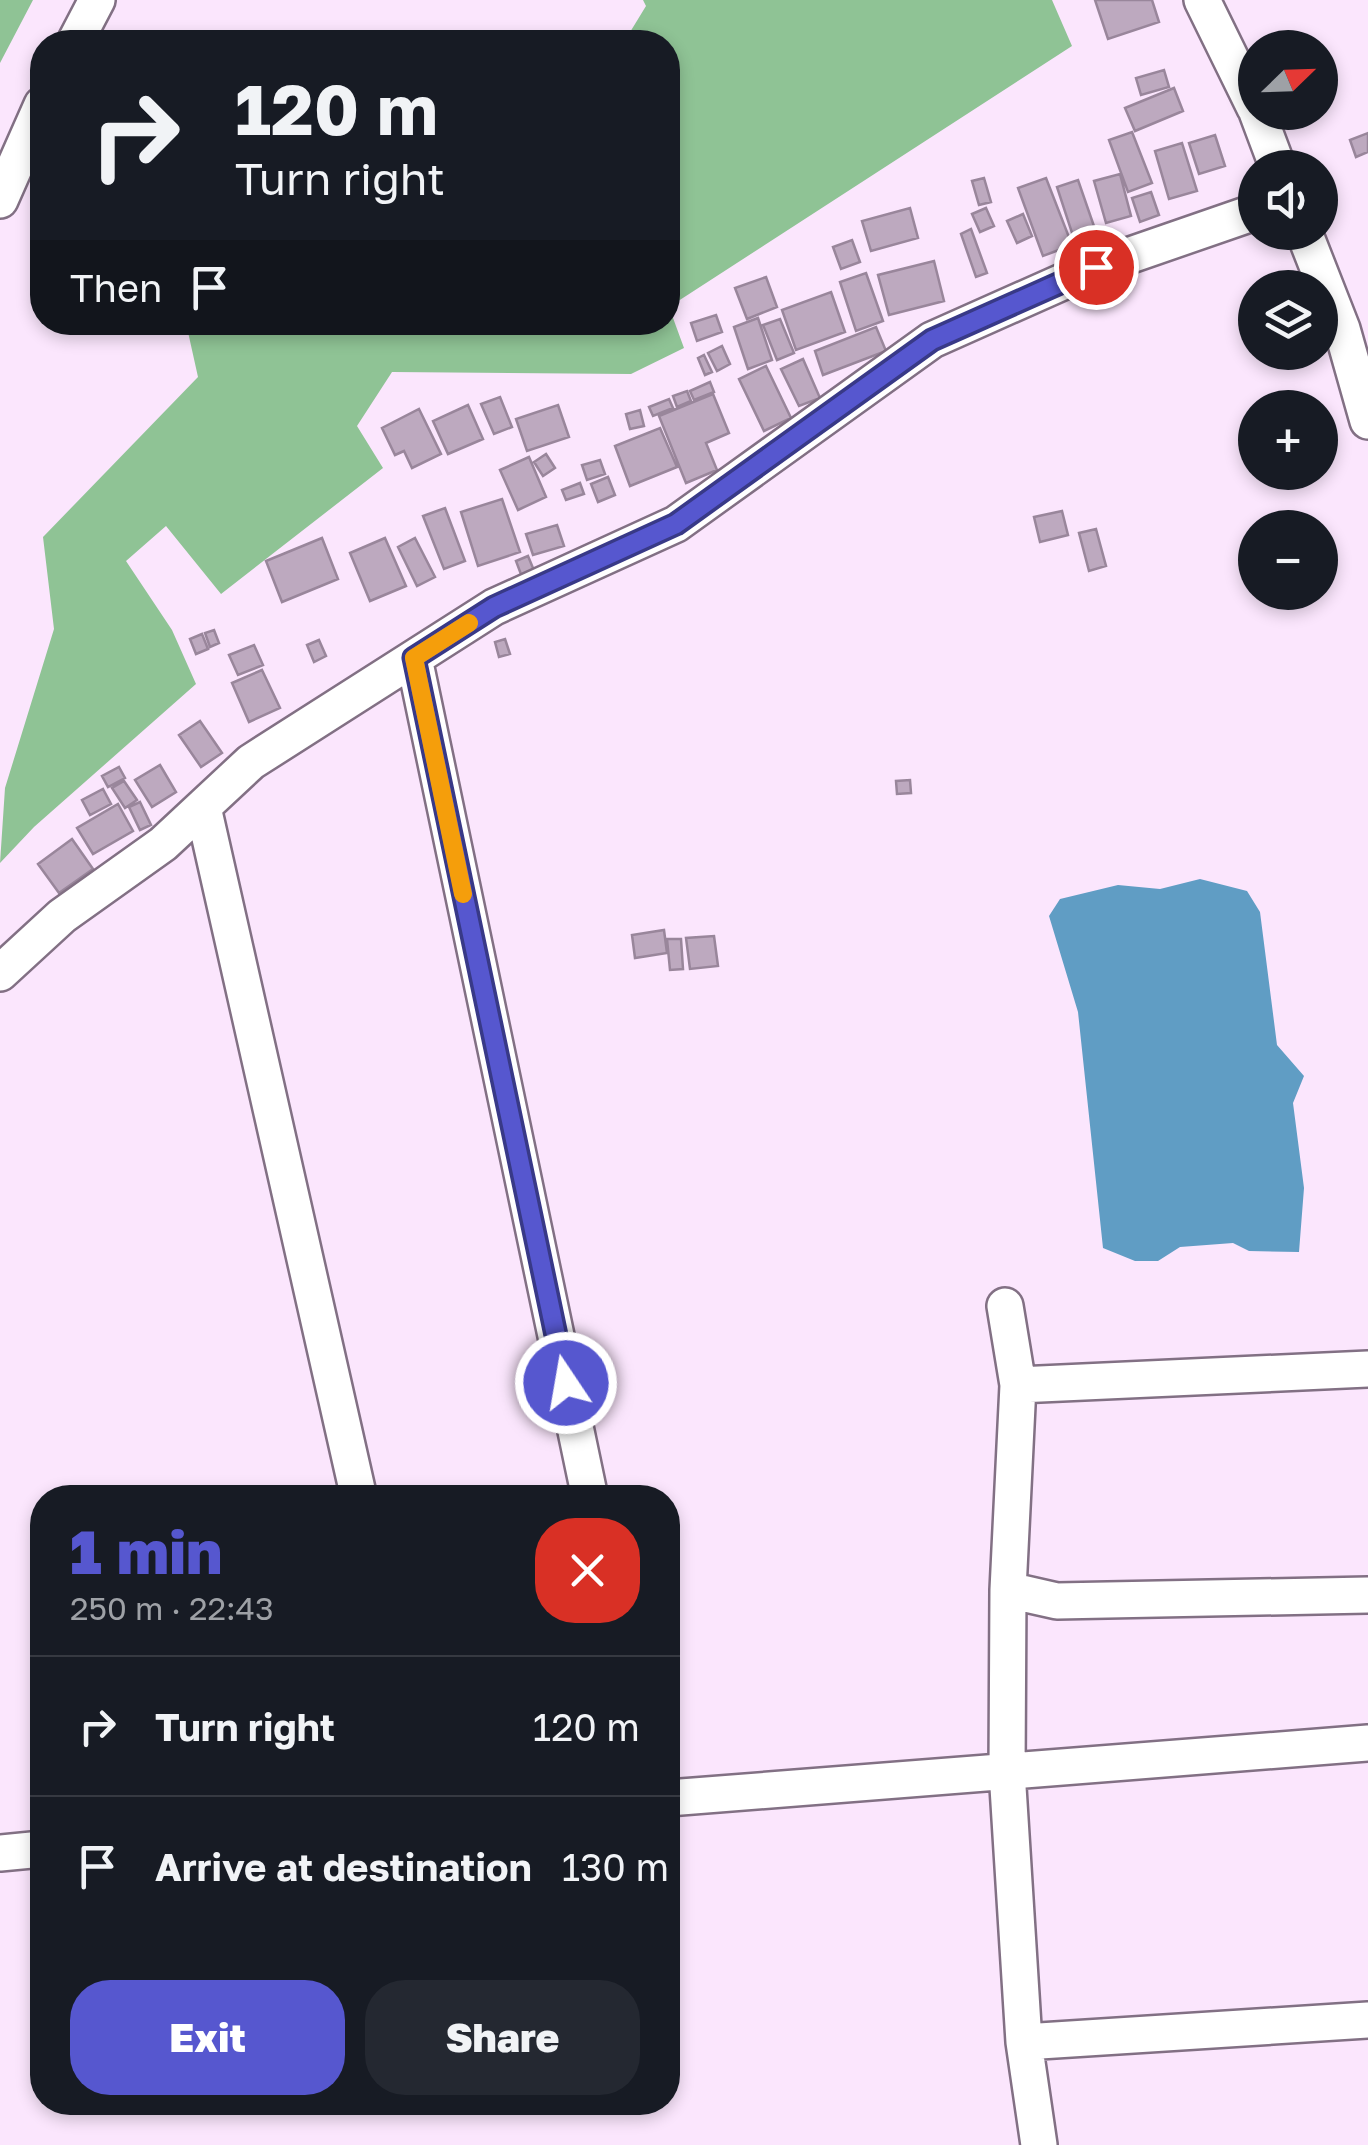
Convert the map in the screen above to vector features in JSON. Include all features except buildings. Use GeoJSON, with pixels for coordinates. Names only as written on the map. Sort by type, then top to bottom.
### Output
{"type":"FeatureCollection","features":[{"type":"Feature","properties":{"kind":"street"},"geometry":{"type":"LineString","coordinates":[[81,30],[97,0]]}},
{"type":"Feature","properties":{"kind":"street"},"geometry":{"type":"LineString","coordinates":[[1202,0],[1238,73]]}},
{"type":"Feature","properties":{"kind":"street"},"geometry":{"type":"LineString","coordinates":[[0,200],[30,131]]}},
{"type":"Feature","properties":{"kind":"street"},"geometry":{"type":"LineString","coordinates":[[0,973],[62,916],[163,844],[251,762],[494,607],[676,524],[932,340],[1096,267],[1238,218]]}},
{"type":"Feature","properties":{"kind":"street"},"geometry":{"type":"LineString","coordinates":[[1311,250],[1342,329],[1368,421]]}},
{"type":"Feature","properties":{"kind":"street"},"geometry":{"type":"LineString","coordinates":[[414,658],[587,1485]]}},
{"type":"Feature","properties":{"kind":"street"},"geometry":{"type":"LineString","coordinates":[[203,807],[356,1485]]}},
{"type":"Feature","properties":{"kind":"street"},"geometry":{"type":"LineString","coordinates":[[1005,1306],[1018,1386],[1008,1590],[1007,1771],[1024,2042],[1039,2145]]}},
{"type":"Feature","properties":{"kind":"street"},"geometry":{"type":"LineString","coordinates":[[1018,1386],[1368,1369]]}},
{"type":"Feature","properties":{"kind":"street"},"geometry":{"type":"LineString","coordinates":[[1008,1590],[1057,1600],[1368,1596]]}},
{"type":"Feature","properties":{"kind":"street"},"geometry":{"type":"LineString","coordinates":[[680,1797],[1368,1743]]}},
{"type":"Feature","properties":{"kind":"street"},"geometry":{"type":"LineString","coordinates":[[0,1853],[30,1850]]}},
{"type":"Feature","properties":{"kind":"street"},"geometry":{"type":"LineString","coordinates":[[1024,2042],[1368,2020]]}},
{"type":"Feature","properties":{"kind":"green space"},"geometry":{"type":"Polygon","coordinates":[[[0,0],[33,0],[0,63],[0,0]]]}},
{"type":"Feature","properties":{"kind":"green space"},"geometry":{"type":"Polygon","coordinates":[[[643,0],[1052,0],[1072,46],[680,300],[680,30],[631,30],[646,6],[643,0]]]}},
{"type":"Feature","properties":{"kind":"green space"},"geometry":{"type":"Polygon","coordinates":[[[189,335],[679,335],[684,348],[631,374],[392,372],[357,426],[383,468],[221,594],[166,526],[126,561],[172,630],[196,684],[34,827],[0,863],[5,788],[54,629],[43,537],[198,377],[189,335]]]}},
{"type":"Feature","properties":{"kind":"water"},"geometry":{"type":"Polygon","coordinates":[[[1200,879],[1247,891],[1260,912],[1277,1045],[1304,1076],[1293,1103],[1304,1188],[1299,1252],[1249,1251],[1233,1243],[1180,1247],[1158,1261],[1135,1261],[1103,1248],[1078,1012],[1049,916],[1060,899],[1118,885],[1160,889],[1200,879]]]}},
{"type":"Feature","properties":{"kind":"slow traffic"},"geometry":{"type":"LineString","coordinates":[[463,894],[414,658],[469,623]]}},
{"type":"Feature","properties":{"kind":"route"},"geometry":{"type":"LineString","coordinates":[[566,1383],[414,658],[494,607],[676,524],[932,340],[1096,267]]}}]}
